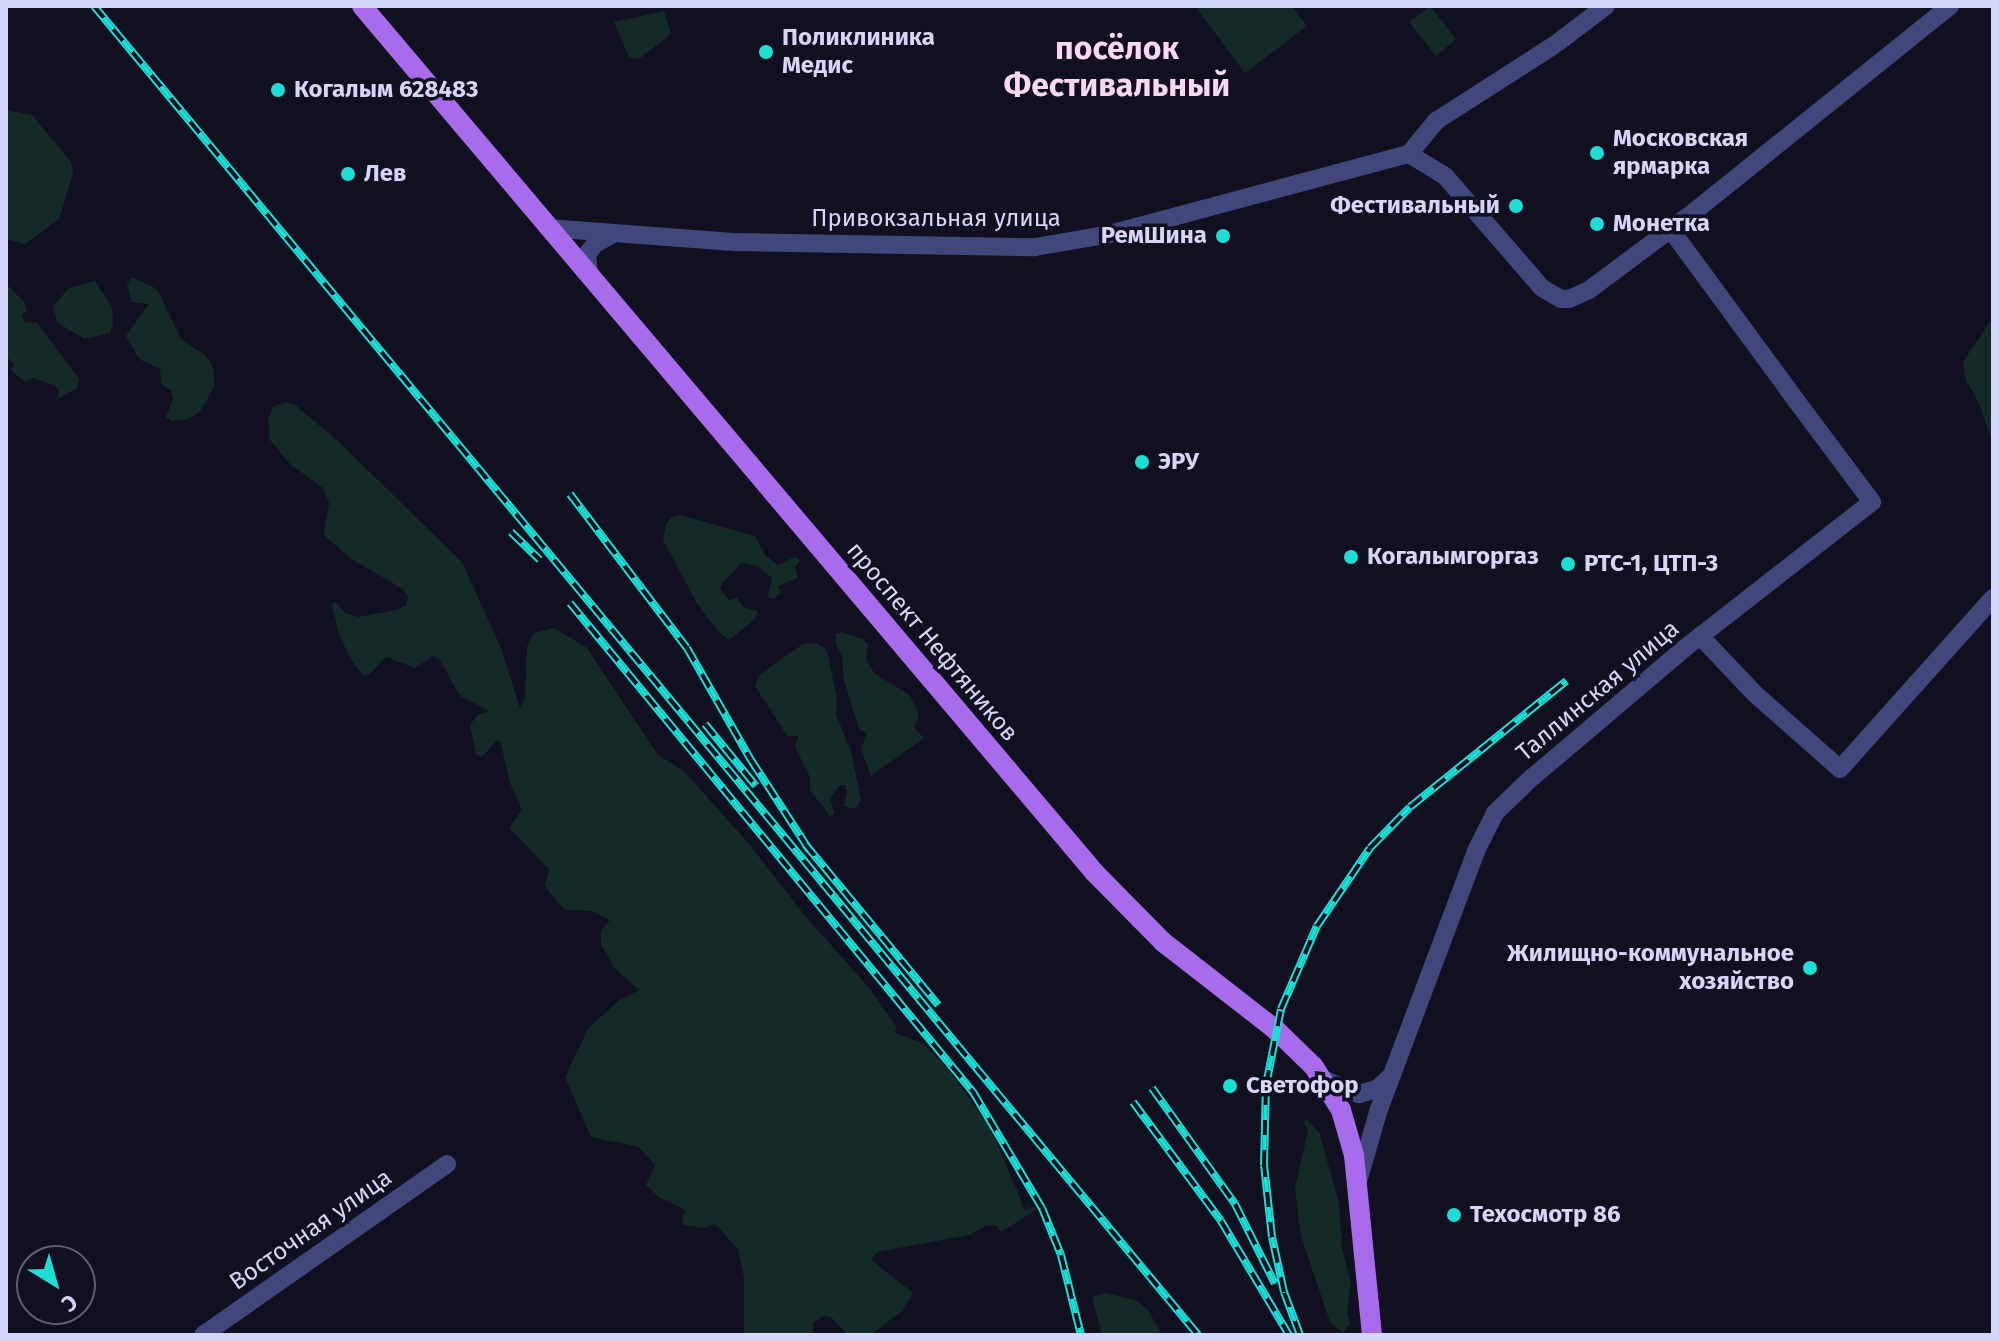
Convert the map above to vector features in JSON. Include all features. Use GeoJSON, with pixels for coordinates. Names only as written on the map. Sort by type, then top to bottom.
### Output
{"type":"FeatureCollection","features":[{"type":"Feature","properties":{"kind":"main road","name":"проспект Нефтяников"},"geometry":{"type":"LineString","coordinates":[[362,6],[1102,881],[1163,942],[1290,1041],[1323,1079],[1347,1126],[1358,1185],[1372,1335]]}},
{"type":"Feature","properties":{"kind":"street"},"geometry":{"type":"LineString","coordinates":[[1606,6],[1555,45],[1436,121],[1409,154],[1445,176],[1542,288],[1561,299],[1569,299],[1589,290],[1671,230],[1950,6]]}},
{"type":"Feature","properties":{"kind":"street","name":"Привокзальная улица"},"geometry":{"type":"LineString","coordinates":[[548,228],[611,235],[860,246],[1035,247],[1106,235],[1409,154]]}},
{"type":"Feature","properties":{"kind":"street"},"geometry":{"type":"LineString","coordinates":[[1671,230],[1872,502],[1700,636]]}},
{"type":"Feature","properties":{"kind":"street"},"geometry":{"type":"LineString","coordinates":[[589,276],[586,260],[590,249],[611,235]]}},
{"type":"Feature","properties":{"kind":"street","name":"Таллинская улица"},"geometry":{"type":"LineString","coordinates":[[1358,1185],[1372,1128],[1476,851],[1495,813],[1528,781],[1700,636],[1755,694],[1840,769],[1993,598]]}},
{"type":"Feature","properties":{"kind":"street"},"geometry":{"type":"LineString","coordinates":[[1323,1079],[1359,1094],[1377,1089],[1392,1074]]}},
{"type":"Feature","properties":{"kind":"street","name":"Восточная улица"},"geometry":{"type":"LineString","coordinates":[[203,1335],[447,1164]]}},
{"type":"Feature","properties":{"kind":"green space"},"geometry":{"type":"Polygon","coordinates":[[[1195,6],[1292,6],[1307,26],[1245,73],[1195,6]]]}},
{"type":"Feature","properties":{"kind":"green space"},"geometry":{"type":"Polygon","coordinates":[[[1430,6],[1456,39],[1436,56],[1409,22],[1430,6]]]}},
{"type":"Feature","properties":{"kind":"green space"},"geometry":{"type":"Polygon","coordinates":[[[664,11],[671,34],[639,59],[629,57],[614,22],[664,11]]]}},
{"type":"Feature","properties":{"kind":"green space"},"geometry":{"type":"Polygon","coordinates":[[[6,110],[32,115],[71,162],[73,173],[59,219],[25,244],[6,239],[6,110]]]}},
{"type":"Feature","properties":{"kind":"green space"},"geometry":{"type":"Polygon","coordinates":[[[132,277],[157,289],[181,339],[205,355],[212,365],[215,385],[200,412],[188,419],[171,421],[166,417],[173,399],[171,390],[162,385],[160,369],[139,359],[126,336],[149,304],[132,302],[127,284],[132,277]]]}},
{"type":"Feature","properties":{"kind":"green space"},"geometry":{"type":"Polygon","coordinates":[[[95,281],[112,307],[113,324],[110,333],[84,339],[57,322],[53,306],[69,288],[95,281]]]}},
{"type":"Feature","properties":{"kind":"green space"},"geometry":{"type":"Polygon","coordinates":[[[6,284],[25,303],[27,311],[22,315],[24,322],[37,323],[79,379],[77,388],[62,397],[57,398],[59,390],[53,385],[33,378],[25,382],[11,370],[14,364],[6,356],[6,284]]]}},
{"type":"Feature","properties":{"kind":"green space"},"geometry":{"type":"Polygon","coordinates":[[[1993,317],[1993,444],[1979,403],[1966,380],[1963,362],[1993,317]]]}},
{"type":"Feature","properties":{"kind":"green space"},"geometry":{"type":"Polygon","coordinates":[[[285,402],[294,404],[341,444],[462,562],[501,648],[520,708],[525,697],[527,647],[534,633],[554,628],[587,648],[658,755],[684,771],[749,844],[806,917],[870,989],[897,1028],[895,1033],[923,1043],[947,1068],[990,1127],[1025,1210],[1034,1207],[1036,1210],[1001,1232],[996,1225],[986,1226],[969,1235],[877,1252],[871,1260],[913,1293],[902,1311],[872,1334],[848,1335],[831,1317],[824,1316],[813,1323],[813,1335],[744,1335],[744,1277],[738,1249],[715,1224],[704,1228],[683,1225],[682,1217],[686,1210],[660,1198],[646,1185],[655,1165],[639,1147],[591,1137],[565,1077],[588,1029],[618,1001],[639,990],[614,968],[601,944],[601,931],[610,920],[592,911],[565,910],[550,893],[545,885],[549,869],[509,828],[522,810],[510,783],[501,744],[497,740],[482,757],[476,754],[470,725],[477,716],[489,711],[460,696],[440,660],[433,656],[415,668],[386,657],[369,675],[363,675],[352,661],[339,635],[332,604],[335,602],[345,613],[359,617],[396,610],[406,605],[408,597],[403,589],[353,560],[324,535],[329,503],[323,488],[290,464],[270,440],[268,419],[273,407],[285,402]]]}},
{"type":"Feature","properties":{"kind":"green space"},"geometry":{"type":"Polygon","coordinates":[[[680,515],[755,536],[766,556],[778,565],[795,557],[800,560],[795,567],[798,578],[778,586],[781,592],[774,599],[768,597],[772,578],[757,566],[741,563],[722,584],[720,589],[729,600],[737,598],[744,608],[758,611],[754,620],[729,640],[698,605],[663,540],[666,524],[672,517],[680,515]]]}},
{"type":"Feature","properties":{"kind":"green space"},"geometry":{"type":"Polygon","coordinates":[[[841,632],[863,639],[868,645],[866,660],[875,674],[910,695],[919,715],[914,728],[924,738],[871,776],[861,749],[867,733],[859,729],[843,677],[843,659],[836,644],[836,634],[841,632]]]}},
{"type":"Feature","properties":{"kind":"green space"},"geometry":{"type":"Polygon","coordinates":[[[817,643],[827,650],[837,700],[836,715],[851,751],[861,800],[855,809],[844,806],[847,791],[845,785],[840,785],[830,798],[834,813],[830,816],[810,790],[810,777],[795,747],[798,736],[788,736],[755,686],[759,675],[803,644],[817,643]]]}},
{"type":"Feature","properties":{"kind":"green space"},"geometry":{"type":"Polygon","coordinates":[[[1306,1119],[1319,1132],[1339,1203],[1342,1248],[1351,1284],[1347,1312],[1350,1324],[1343,1333],[1330,1322],[1301,1236],[1295,1188],[1308,1131],[1304,1123],[1306,1119]]]}},
{"type":"Feature","properties":{"kind":"green space"},"geometry":{"type":"Polygon","coordinates":[[[1105,1293],[1136,1300],[1148,1310],[1162,1335],[1102,1335],[1092,1297],[1105,1293]]]}},
{"type":"Feature","properties":{"kind":"railway"},"geometry":{"type":"LineString","coordinates":[[94,6],[1198,1335]]}},
{"type":"Feature","properties":{"kind":"railway"},"geometry":{"type":"LineString","coordinates":[[570,494],[687,648],[751,760],[810,851]]}},
{"type":"Feature","properties":{"kind":"railway"},"geometry":{"type":"LineString","coordinates":[[511,532],[540,560]]}},
{"type":"Feature","properties":{"kind":"railway"},"geometry":{"type":"LineString","coordinates":[[570,603],[973,1092],[1042,1208],[1061,1255],[1081,1335]]}},
{"type":"Feature","properties":{"kind":"railway"},"geometry":{"type":"LineString","coordinates":[[1300,1335],[1284,1292],[1272,1237],[1264,1165],[1266,1085],[1281,1009],[1317,926],[1370,848],[1410,807],[1566,681]]}},
{"type":"Feature","properties":{"kind":"railway"},"geometry":{"type":"LineString","coordinates":[[705,724],[756,786]]}},
{"type":"Feature","properties":{"kind":"railway"},"geometry":{"type":"LineString","coordinates":[[805,844],[938,1005]]}},
{"type":"Feature","properties":{"kind":"railway"},"geometry":{"type":"LineString","coordinates":[[1152,1088],[1235,1204],[1275,1284]]}},
{"type":"Feature","properties":{"kind":"railway"},"geometry":{"type":"LineString","coordinates":[[1133,1102],[1221,1221],[1289,1335]]}},
{"type":"Feature","properties":{"kind":"place","name":"Поликлиника Медис"},"geometry":{"type":"Point","coordinates":[766,52]}},
{"type":"Feature","properties":{"kind":"place","name":"Когалым 628483"},"geometry":{"type":"Point","coordinates":[278,90]}},
{"type":"Feature","properties":{"kind":"place","name":"Московская ярмарка"},"geometry":{"type":"Point","coordinates":[1597,153]}},
{"type":"Feature","properties":{"kind":"place","name":"Лев"},"geometry":{"type":"Point","coordinates":[348,174]}},
{"type":"Feature","properties":{"kind":"place","name":"Фестивальный"},"geometry":{"type":"Point","coordinates":[1516,206]}},
{"type":"Feature","properties":{"kind":"place","name":"Монетка"},"geometry":{"type":"Point","coordinates":[1597,224]}},
{"type":"Feature","properties":{"kind":"place","name":"РемШина"},"geometry":{"type":"Point","coordinates":[1223,236]}},
{"type":"Feature","properties":{"kind":"place","name":"ЭРУ"},"geometry":{"type":"Point","coordinates":[1142,462]}},
{"type":"Feature","properties":{"kind":"place","name":"Когалымгоргаз"},"geometry":{"type":"Point","coordinates":[1351,557]}},
{"type":"Feature","properties":{"kind":"place","name":"РТС-1, ЦТП-3"},"geometry":{"type":"Point","coordinates":[1568,564]}},
{"type":"Feature","properties":{"kind":"place","name":"Жилищно-коммунальное хозяйство"},"geometry":{"type":"Point","coordinates":[1810,968]}},
{"type":"Feature","properties":{"kind":"place","name":"Светофор"},"geometry":{"type":"Point","coordinates":[1230,1086]}},
{"type":"Feature","properties":{"kind":"place","name":"Техосмотр 86"},"geometry":{"type":"Point","coordinates":[1454,1215]}},
{"type":"Feature","properties":{"kind":"district","name":"посёлок Фестивальный"},"geometry":{"type":"Point","coordinates":[1117,68]}}]}
